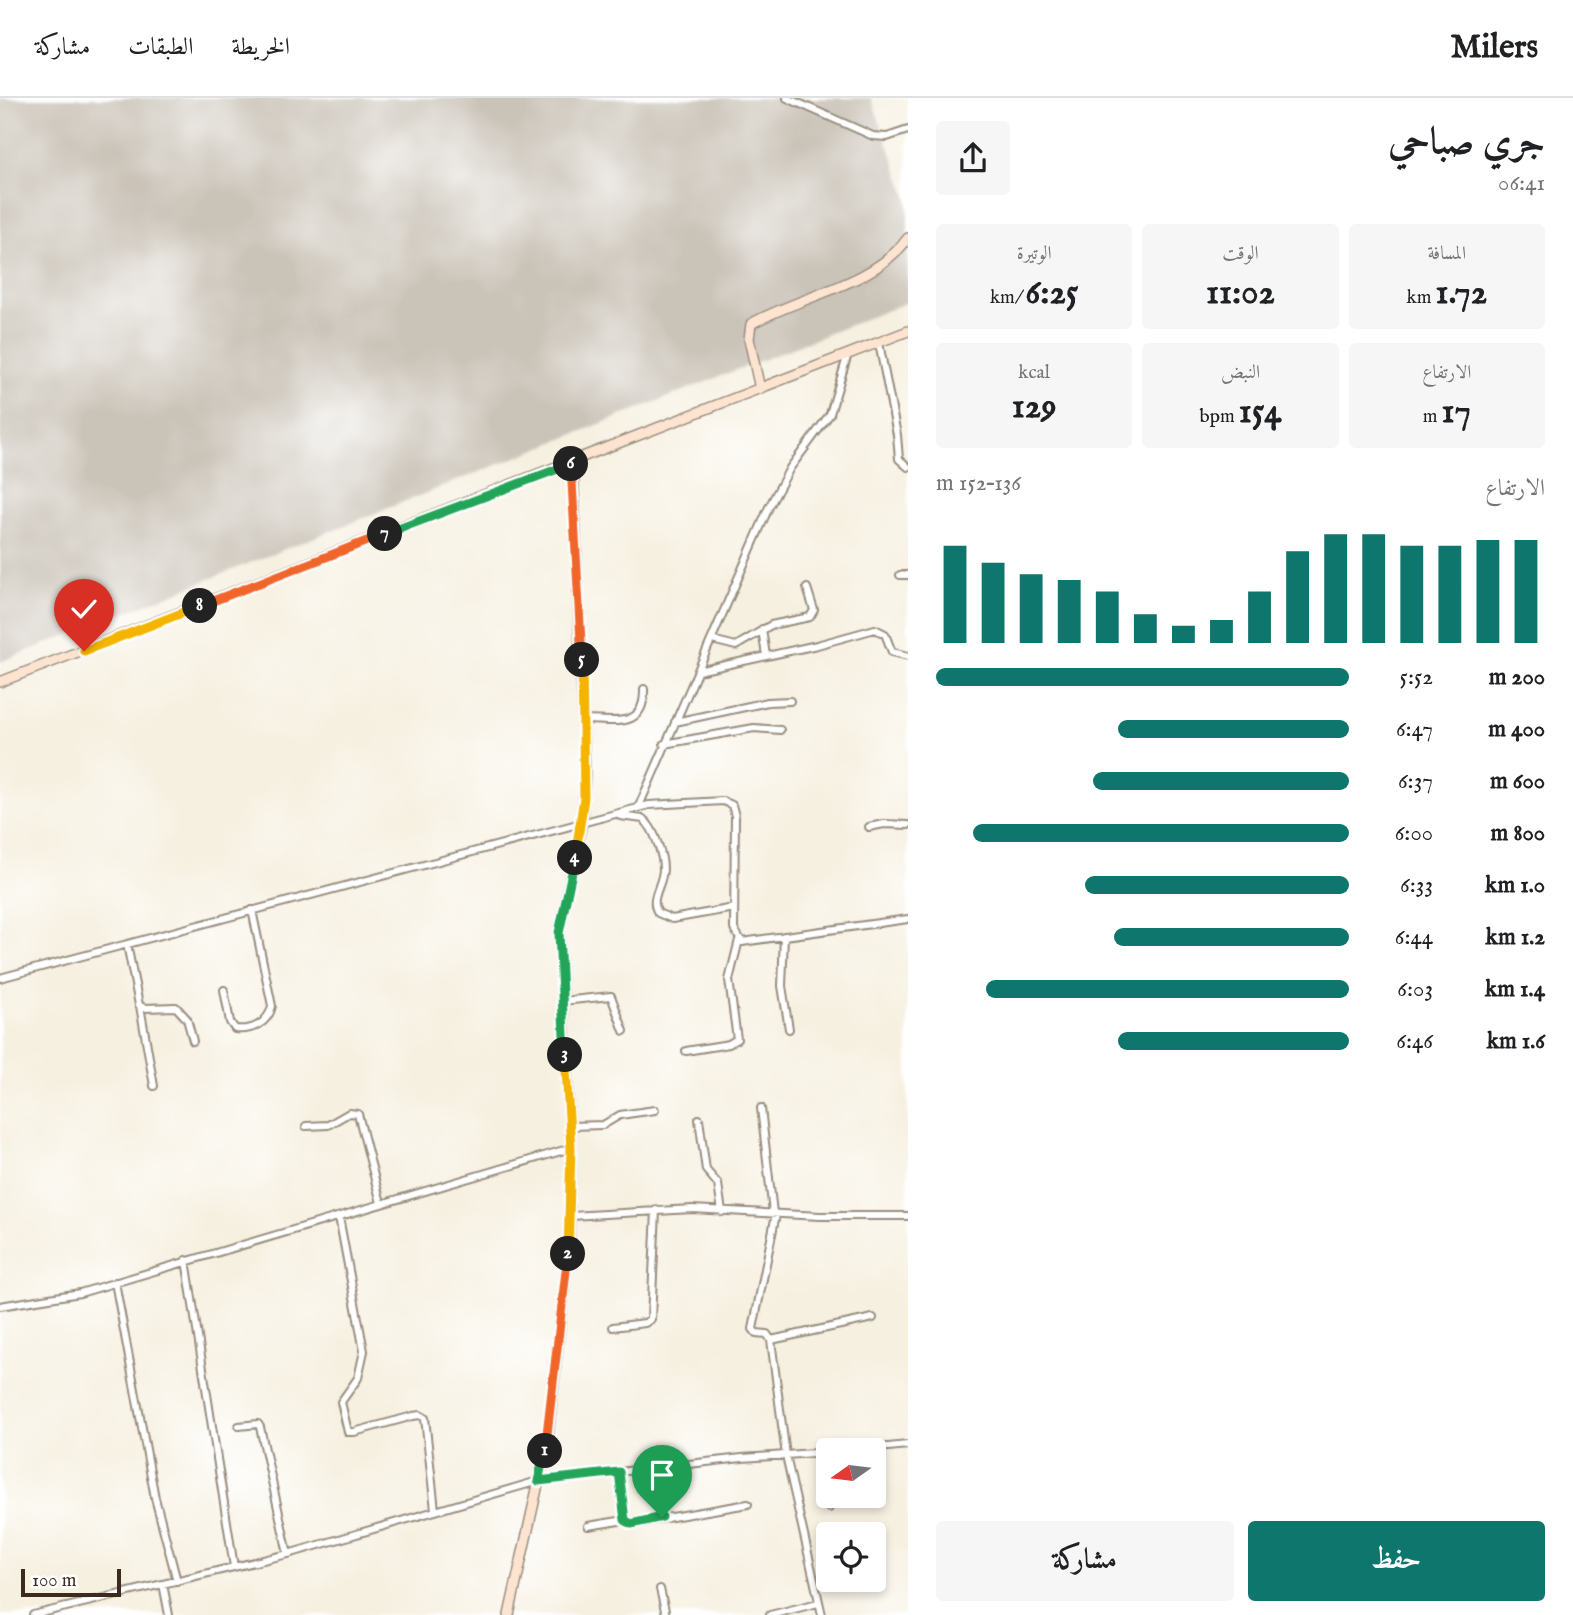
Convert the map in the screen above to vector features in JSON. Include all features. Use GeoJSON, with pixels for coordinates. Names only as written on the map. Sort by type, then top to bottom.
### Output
{"type":"FeatureCollection","features":[{"type":"Feature","properties":{"kind":"main road"},"geometry":{"type":"LineString","coordinates":[[760,388],[748,339],[751,324],[868,272],[891,257],[908,238]]}},
{"type":"Feature","properties":{"kind":"main road"},"geometry":{"type":"LineString","coordinates":[[0,682],[573,463],[908,331]]}},
{"type":"Feature","properties":{"kind":"main road"},"geometry":{"type":"LineString","coordinates":[[509,1615],[538,1481],[555,1378],[571,1216],[571,1148],[560,926],[582,822],[584,720],[573,463]]}},
{"type":"Feature","properties":{"kind":"street"},"geometry":{"type":"LineString","coordinates":[[787,98],[873,136],[887,137],[908,131]]}},
{"type":"Feature","properties":{"kind":"street"},"geometry":{"type":"LineString","coordinates":[[879,343],[897,435],[899,462],[908,467]]}},
{"type":"Feature","properties":{"kind":"street"},"geometry":{"type":"LineString","coordinates":[[639,807],[664,744],[769,507],[790,468],[833,408],[848,354]]}},
{"type":"Feature","properties":{"kind":"street"},"geometry":{"type":"LineString","coordinates":[[712,640],[736,646],[762,629],[812,616],[814,610],[807,588]]}},
{"type":"Feature","properties":{"kind":"street"},"geometry":{"type":"LineString","coordinates":[[762,629],[766,656]]}},
{"type":"Feature","properties":{"kind":"street"},"geometry":{"type":"LineString","coordinates":[[698,671],[875,629],[885,634],[892,652],[908,656]]}},
{"type":"Feature","properties":{"kind":"street"},"geometry":{"type":"LineString","coordinates":[[584,720],[629,720],[637,716],[644,702],[644,689]]}},
{"type":"Feature","properties":{"kind":"street"},"geometry":{"type":"LineString","coordinates":[[675,722],[768,702],[790,701]]}},
{"type":"Feature","properties":{"kind":"street"},"geometry":{"type":"LineString","coordinates":[[664,744],[754,728],[780,730]]}},
{"type":"Feature","properties":{"kind":"street"},"geometry":{"type":"LineString","coordinates":[[0,978],[582,822],[618,815],[639,807],[723,801],[732,805],[735,816],[734,933],[739,940],[746,943],[908,919]]}},
{"type":"Feature","properties":{"kind":"street"},"geometry":{"type":"LineString","coordinates":[[618,815],[637,817],[650,826],[663,865],[663,874],[654,902],[657,914],[672,919],[734,908]]}},
{"type":"Feature","properties":{"kind":"street"},"geometry":{"type":"LineString","coordinates":[[869,827],[884,824],[908,825]]}},
{"type":"Feature","properties":{"kind":"street"},"geometry":{"type":"LineString","coordinates":[[224,990],[234,1029],[257,1026],[270,1014],[272,1006],[251,910]]}},
{"type":"Feature","properties":{"kind":"street"},"geometry":{"type":"LineString","coordinates":[[784,936],[782,986],[789,1029]]}},
{"type":"Feature","properties":{"kind":"street"},"geometry":{"type":"LineString","coordinates":[[686,1051],[737,1039],[729,980],[739,940]]}},
{"type":"Feature","properties":{"kind":"street"},"geometry":{"type":"LineString","coordinates":[[127,944],[154,1086]]}},
{"type":"Feature","properties":{"kind":"street"},"geometry":{"type":"LineString","coordinates":[[562,1001],[611,996],[624,1031]]}},
{"type":"Feature","properties":{"kind":"street"},"geometry":{"type":"LineString","coordinates":[[140,1006],[176,1007],[187,1019],[192,1041]]}},
{"type":"Feature","properties":{"kind":"street"},"geometry":{"type":"LineString","coordinates":[[761,1108],[775,1214],[753,1329],[756,1333],[768,1334],[771,1340],[786,1456],[822,1615]]}},
{"type":"Feature","properties":{"kind":"street"},"geometry":{"type":"LineString","coordinates":[[570,1126],[603,1125],[620,1115],[654,1110]]}},
{"type":"Feature","properties":{"kind":"street"},"geometry":{"type":"LineString","coordinates":[[306,1126],[327,1125],[349,1113],[358,1114],[381,1203]]}},
{"type":"Feature","properties":{"kind":"street"},"geometry":{"type":"LineString","coordinates":[[699,1119],[706,1170],[718,1184],[722,1212]]}},
{"type":"Feature","properties":{"kind":"street"},"geometry":{"type":"LineString","coordinates":[[0,1306],[80,1293],[571,1148]]}},
{"type":"Feature","properties":{"kind":"street"},"geometry":{"type":"LineString","coordinates":[[571,1216],[656,1210],[888,1218],[908,1216]]}},
{"type":"Feature","properties":{"kind":"street"},"geometry":{"type":"LineString","coordinates":[[613,1327],[645,1323],[651,1319],[656,1210]]}},
{"type":"Feature","properties":{"kind":"street"},"geometry":{"type":"LineString","coordinates":[[339,1217],[364,1350],[358,1378],[341,1402],[345,1427],[348,1432],[354,1432],[412,1416],[420,1415],[425,1418],[435,1510]]}},
{"type":"Feature","properties":{"kind":"street"},"geometry":{"type":"LineString","coordinates":[[186,1260],[234,1567]]}},
{"type":"Feature","properties":{"kind":"street"},"geometry":{"type":"LineString","coordinates":[[115,1282],[155,1498],[177,1581]]}},
{"type":"Feature","properties":{"kind":"street"},"geometry":{"type":"LineString","coordinates":[[771,1340],[873,1318]]}},
{"type":"Feature","properties":{"kind":"street"},"geometry":{"type":"LineString","coordinates":[[239,1426],[258,1424],[260,1427],[288,1554]]}},
{"type":"Feature","properties":{"kind":"street"},"geometry":{"type":"LineString","coordinates":[[886,1448],[908,1446]]}},
{"type":"Feature","properties":{"kind":"street"},"geometry":{"type":"LineString","coordinates":[[33,1615],[288,1554],[538,1481],[743,1458],[816,1453]]}},
{"type":"Feature","properties":{"kind":"street"},"geometry":{"type":"LineString","coordinates":[[619,1472],[625,1520]]}},
{"type":"Feature","properties":{"kind":"street"},"geometry":{"type":"LineString","coordinates":[[588,1526],[625,1520],[631,1524],[748,1504]]}},
{"type":"Feature","properties":{"kind":"street"},"geometry":{"type":"LineString","coordinates":[[163,1584],[169,1615]]}},
{"type":"Feature","properties":{"kind":"street"},"geometry":{"type":"LineString","coordinates":[[660,1589],[666,1615]]}},
{"type":"Feature","properties":{"kind":"street"},"geometry":{"type":"LineString","coordinates":[[770,1615],[818,1603]]}},
{"type":"Feature","properties":{"kind":"shaded area"},"geometry":{"type":"Polygon","coordinates":[[[0,98],[871,98],[908,199],[908,302],[0,662],[0,98]]]}},
{"type":"Feature","properties":{"kind":"route"},"geometry":{"type":"LineString","coordinates":[[84,651],[573,463],[585,776],[582,822],[559,933],[571,1148],[571,1216],[557,1365],[547,1444],[538,1481],[619,1472],[625,1520],[631,1524],[662,1517]]}}]}
